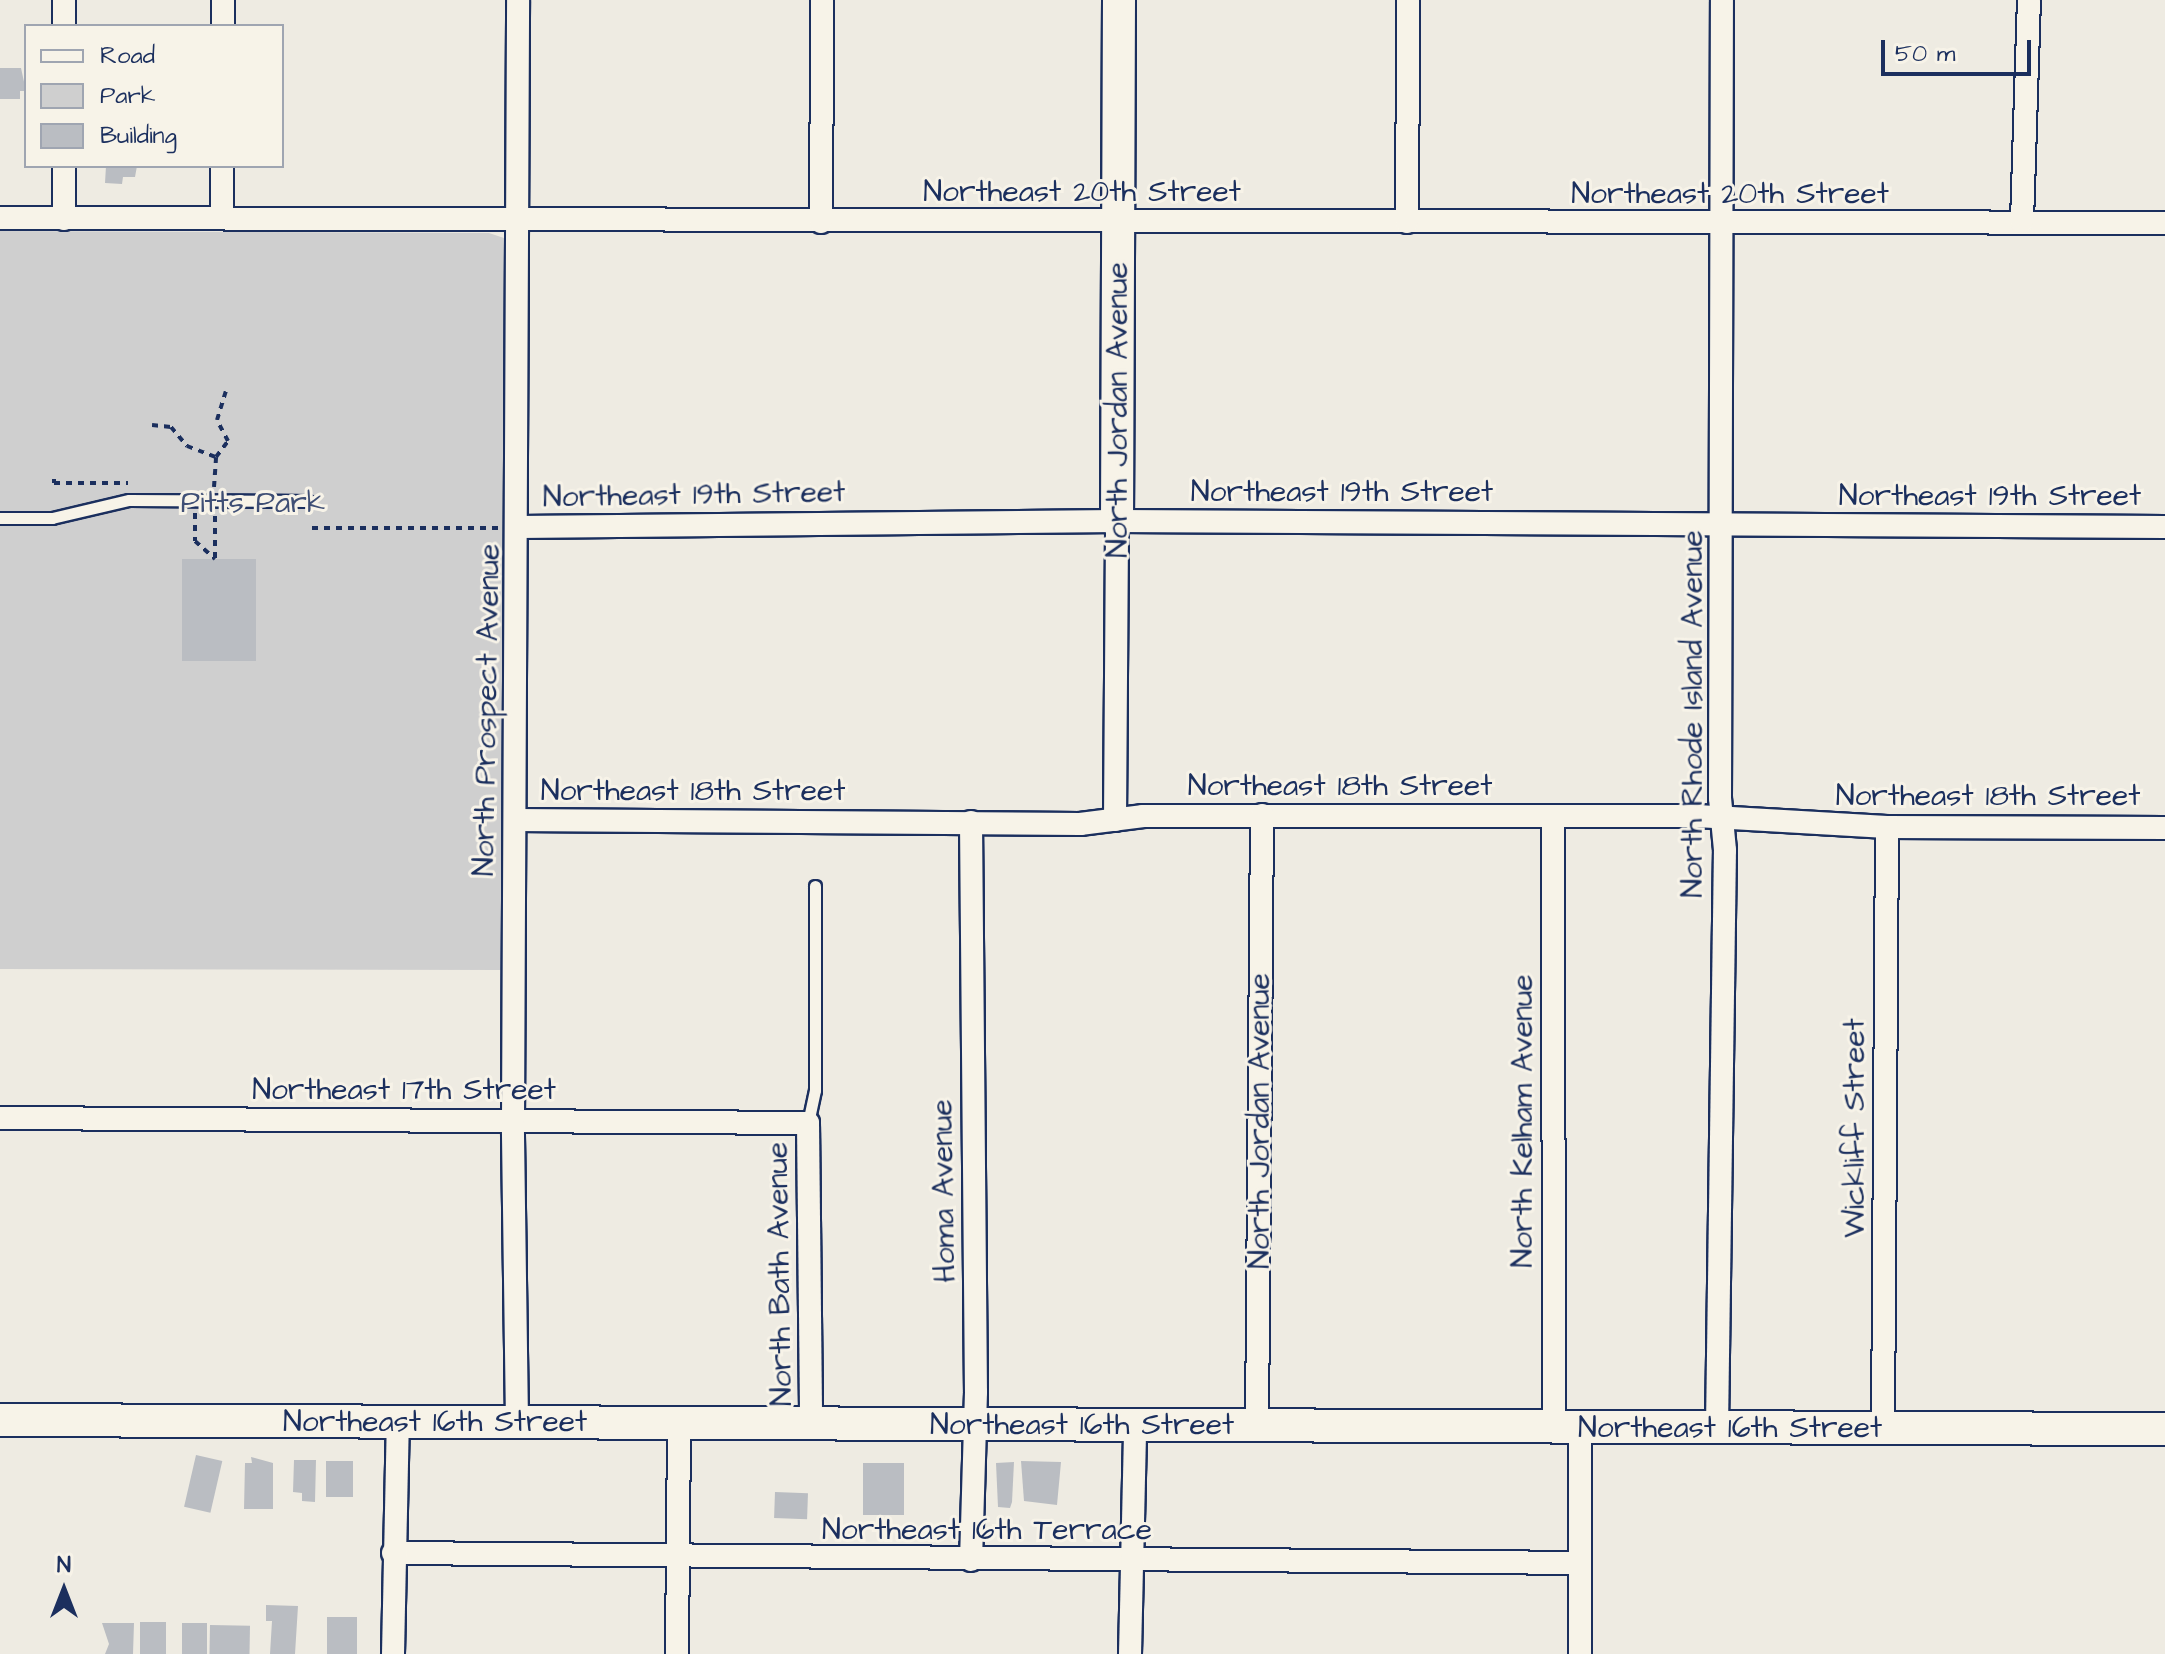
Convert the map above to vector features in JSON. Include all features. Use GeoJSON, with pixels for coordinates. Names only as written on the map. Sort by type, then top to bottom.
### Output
{"type":"FeatureCollection","features":[{"type":"Feature","properties":{"kind":"street"},"geometry":{"type":"LineString","coordinates":[[64,0],[64,24]]}},
{"type":"Feature","properties":{"kind":"street"},"geometry":{"type":"LineString","coordinates":[[223,0],[223,24]]}},
{"type":"Feature","properties":{"kind":"street","name":"North Prospect Avenue"},"geometry":{"type":"LineString","coordinates":[[517,1422],[513,1121],[519,527],[516,220],[518,0]]}},
{"type":"Feature","properties":{"kind":"street"},"geometry":{"type":"LineString","coordinates":[[821,222],[822,0]]}},
{"type":"Feature","properties":{"kind":"street","name":"North Jordan Avenue"},"geometry":{"type":"LineString","coordinates":[[1115,820],[1119,0]]}},
{"type":"Feature","properties":{"kind":"street"},"geometry":{"type":"LineString","coordinates":[[1407,222],[1408,0]]}},
{"type":"Feature","properties":{"kind":"street","name":"North Rhode Island Avenue"},"geometry":{"type":"LineString","coordinates":[[1717,1428],[1722,819],[1722,0]]}},
{"type":"Feature","properties":{"kind":"street"},"geometry":{"type":"LineString","coordinates":[[2022,222],[2029,0]]}},
{"type":"Feature","properties":{"kind":"street"},"geometry":{"type":"LineString","coordinates":[[64,168],[64,219]]}},
{"type":"Feature","properties":{"kind":"street"},"geometry":{"type":"LineString","coordinates":[[222,168],[222,218]]}},
{"type":"Feature","properties":{"kind":"street","name":"Northeast 20th Street"},"geometry":{"type":"LineString","coordinates":[[0,218],[1407,222],[1721,226],[2165,223]]}},
{"type":"Feature","properties":{"kind":"street","name":"Northeast 19th Street"},"geometry":{"type":"LineString","coordinates":[[519,527],[1117,521],[2165,527]]}},
{"type":"Feature","properties":{"kind":"street","name":"North Jordan Avenue"},"geometry":{"type":"LineString","coordinates":[[1257,1426],[1262,815]]}},
{"type":"Feature","properties":{"kind":"street","name":"Northeast 18th Street"},"geometry":{"type":"LineString","coordinates":[[515,820],[971,822],[1262,815],[1553,816],[1722,819],[1887,827],[2165,828]]}},
{"type":"Feature","properties":{"kind":"street","name":"North Kelham Avenue"},"geometry":{"type":"LineString","coordinates":[[1553,816],[1567,1427],[1580,1563],[1580,1654]]}},
{"type":"Feature","properties":{"kind":"street","name":"Homa Avenue"},"geometry":{"type":"LineString","coordinates":[[971,822],[974,1424],[971,1560]]}},
{"type":"Feature","properties":{"kind":"street","name":"Wickliff Street"},"geometry":{"type":"LineString","coordinates":[[1883,1428],[1887,827]]}},
{"type":"Feature","properties":{"kind":"street","name":"Northeast 17th Street"},"geometry":{"type":"LineString","coordinates":[[0,1118],[808,1123]]}},
{"type":"Feature","properties":{"kind":"street","name":"North Bath Avenue"},"geometry":{"type":"LineString","coordinates":[[808,1123],[811,1424]]}},
{"type":"Feature","properties":{"kind":"street","name":"Northeast 16th Street"},"geometry":{"type":"LineString","coordinates":[[0,1420],[2165,1429]]}},
{"type":"Feature","properties":{"kind":"street"},"geometry":{"type":"LineString","coordinates":[[393,1654],[398,1422]]}},
{"type":"Feature","properties":{"kind":"street"},"geometry":{"type":"LineString","coordinates":[[677,1654],[679,1423]]}},
{"type":"Feature","properties":{"kind":"street"},"geometry":{"type":"LineString","coordinates":[[1130,1654],[1135,1426]]}},
{"type":"Feature","properties":{"kind":"street","name":"Northeast 16th Terrace"},"geometry":{"type":"LineString","coordinates":[[393,1553],[1580,1563]]}},
{"type":"Feature","properties":{"kind":"lane"},"geometry":{"type":"LineString","coordinates":[[0,518],[52,518],[133,500],[308,501]]}},
{"type":"Feature","properties":{"kind":"lane"},"geometry":{"type":"LineString","coordinates":[[808,1123],[815,1090],[815,886]]}},
{"type":"Feature","properties":{"kind":"path"},"geometry":{"type":"LineString","coordinates":[[214,470],[216,457],[228,441],[217,420],[226,391]]}},
{"type":"Feature","properties":{"kind":"path"},"geometry":{"type":"LineString","coordinates":[[152,425],[171,427],[187,446],[216,457]]}},
{"type":"Feature","properties":{"kind":"path"},"geometry":{"type":"LineString","coordinates":[[54,479],[54,483],[134,483],[133,500]]}},
{"type":"Feature","properties":{"kind":"path"},"geometry":{"type":"LineString","coordinates":[[312,528],[519,527]]}},
{"type":"Feature","properties":{"kind":"path"},"geometry":{"type":"LineString","coordinates":[[195,532],[195,541],[215,559],[215,532]]}},
{"type":"Feature","properties":{"kind":"green space","name":"Pitts Park"},"geometry":{"type":"Polygon","coordinates":[[[0,231],[489,233],[504,238],[503,970],[0,969],[0,231]]]}},
{"type":"Feature","properties":{"kind":"building"},"geometry":{"type":"Polygon","coordinates":[[[0,68],[21,68],[24,91],[20,91],[20,99],[0,99],[0,68]]]}},
{"type":"Feature","properties":{"kind":"building"},"geometry":{"type":"Polygon","coordinates":[[[106,168],[137,168],[135,177],[123,177],[122,184],[105,183],[106,168]]]}},
{"type":"Feature","properties":{"kind":"building"},"geometry":{"type":"Polygon","coordinates":[[[182,559],[256,559],[256,661],[182,661],[182,559]]]}},
{"type":"Feature","properties":{"kind":"building"},"geometry":{"type":"Polygon","coordinates":[[[196,1455],[222,1461],[210,1513],[184,1507],[196,1455]]]}},
{"type":"Feature","properties":{"kind":"building"},"geometry":{"type":"Polygon","coordinates":[[[251,1457],[273,1463],[273,1509],[244,1509],[245,1463],[252,1463],[251,1457]]]}},
{"type":"Feature","properties":{"kind":"building"},"geometry":{"type":"Polygon","coordinates":[[[294,1460],[316,1460],[315,1502],[302,1501],[302,1493],[293,1492],[294,1460]]]}},
{"type":"Feature","properties":{"kind":"building"},"geometry":{"type":"Polygon","coordinates":[[[326,1461],[353,1461],[353,1497],[326,1497],[326,1461]]]}},
{"type":"Feature","properties":{"kind":"building"},"geometry":{"type":"Polygon","coordinates":[[[1021,1461],[1061,1462],[1057,1505],[1024,1501],[1021,1461]]]}},
{"type":"Feature","properties":{"kind":"building"},"geometry":{"type":"Polygon","coordinates":[[[1014,1462],[1010,1508],[998,1507],[996,1463],[1014,1462]]]}},
{"type":"Feature","properties":{"kind":"building"},"geometry":{"type":"Polygon","coordinates":[[[863,1463],[904,1463],[904,1515],[863,1515],[863,1463]]]}},
{"type":"Feature","properties":{"kind":"building"},"geometry":{"type":"Polygon","coordinates":[[[775,1492],[808,1493],[807,1519],[774,1518],[775,1492]]]}},
{"type":"Feature","properties":{"kind":"building"},"geometry":{"type":"Polygon","coordinates":[[[266,1605],[298,1606],[295,1654],[270,1654],[272,1621],[266,1621],[266,1605]]]}},
{"type":"Feature","properties":{"kind":"building"},"geometry":{"type":"Polygon","coordinates":[[[327,1617],[357,1617],[357,1654],[327,1654],[327,1617]]]}},
{"type":"Feature","properties":{"kind":"building"},"geometry":{"type":"Polygon","coordinates":[[[140,1622],[166,1622],[166,1654],[140,1654],[140,1622]]]}},
{"type":"Feature","properties":{"kind":"building"},"geometry":{"type":"Polygon","coordinates":[[[102,1623],[134,1623],[133,1654],[105,1654],[109,1644],[102,1623]]]}},
{"type":"Feature","properties":{"kind":"building"},"geometry":{"type":"Polygon","coordinates":[[[182,1623],[207,1623],[207,1654],[182,1654],[182,1623]]]}},
{"type":"Feature","properties":{"kind":"building"},"geometry":{"type":"Polygon","coordinates":[[[210,1625],[250,1626],[249,1654],[209,1654],[210,1625]]]}}]}
